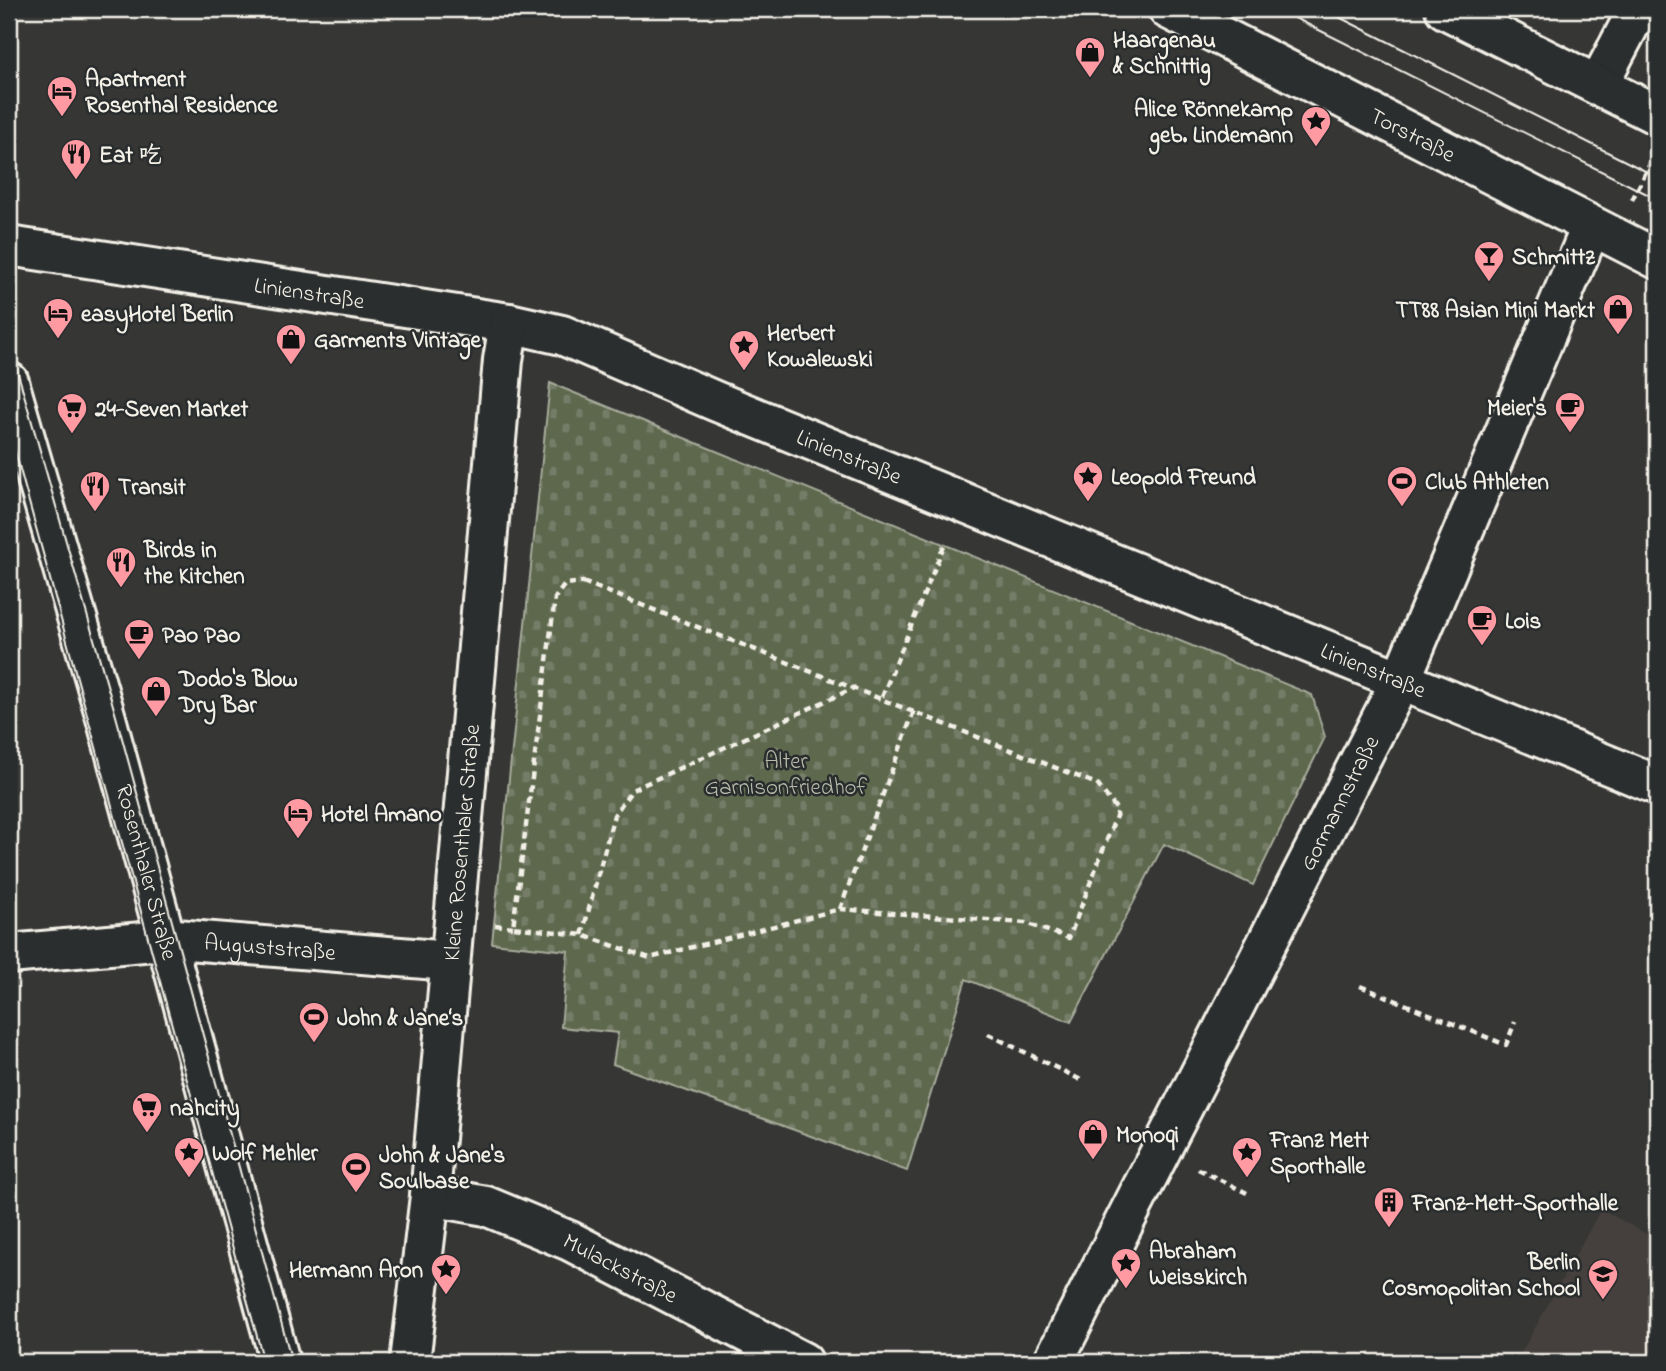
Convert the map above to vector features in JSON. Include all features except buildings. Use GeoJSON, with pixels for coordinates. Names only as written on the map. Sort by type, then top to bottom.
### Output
{"type":"FeatureCollection","features":[{"type":"Feature","properties":{"kind":"street","name":"Torstraße"},"geometry":{"type":"LineString","coordinates":[[1168,9],[1657,259]]}},
{"type":"Feature","properties":{"kind":"street"},"geometry":{"type":"LineString","coordinates":[[1445,9],[1598,85],[1651,131]]}},
{"type":"Feature","properties":{"kind":"street"},"geometry":{"type":"LineString","coordinates":[[1598,85],[1638,9]]}},
{"type":"Feature","properties":{"kind":"street","name":"Gormannstraße"},"geometry":{"type":"LineString","coordinates":[[1053,1362],[1400,682],[1591,227]]}},
{"type":"Feature","properties":{"kind":"street","name":"Linienstraße"},"geometry":{"type":"LineString","coordinates":[[9,246],[509,323],[562,335],[739,411],[1657,785]]}},
{"type":"Feature","properties":{"kind":"street","name":"Kleine Rosenthaler Straße"},"geometry":{"type":"LineString","coordinates":[[410,1362],[430,1196],[503,360],[509,323]]}},
{"type":"Feature","properties":{"kind":"street","name":"Rosenthaler Straße"},"geometry":{"type":"LineString","coordinates":[[9,382],[106,718],[280,1362]]}},
{"type":"Feature","properties":{"kind":"street","name":"Auguststraße"},"geometry":{"type":"LineString","coordinates":[[9,954],[165,940],[450,961]]}},
{"type":"Feature","properties":{"kind":"street","name":"Mulackstraße"},"geometry":{"type":"LineString","coordinates":[[430,1196],[486,1206],[570,1241],[803,1362]]}},
{"type":"Feature","properties":{"kind":"path"},"geometry":{"type":"LineString","coordinates":[[1629,206],[1656,152],[1651,131]]}},
{"type":"Feature","properties":{"kind":"path"},"geometry":{"type":"LineString","coordinates":[[882,697],[945,542]]}},
{"type":"Feature","properties":{"kind":"path"},"geometry":{"type":"LineString","coordinates":[[491,925],[582,935],[650,958],[840,909],[1025,923],[1069,938],[1118,811],[1097,784],[882,697],[583,582],[565,584],[555,598],[513,927]]}},
{"type":"Feature","properties":{"kind":"path"},"geometry":{"type":"LineString","coordinates":[[582,935],[614,815],[632,790],[856,687]]}},
{"type":"Feature","properties":{"kind":"path"},"geometry":{"type":"LineString","coordinates":[[840,909],[914,711]]}},
{"type":"Feature","properties":{"kind":"path"},"geometry":{"type":"LineString","coordinates":[[1360,986],[1506,1045],[1515,1023]]}},
{"type":"Feature","properties":{"kind":"path"},"geometry":{"type":"LineString","coordinates":[[988,1034],[1083,1081]]}},
{"type":"Feature","properties":{"kind":"path"},"geometry":{"type":"LineString","coordinates":[[1188,1164],[1247,1193]]}},
{"type":"Feature","properties":{"kind":"shaded area","name":"Berlin Cosmopolitan School"},"geometry":{"type":"Polygon","coordinates":[[[1601,1209],[1657,1240],[1657,1362],[1516,1362],[1601,1209]]]}},
{"type":"Feature","properties":{"kind":"green space","name":"Alter Garnisonfriedhof"},"geometry":{"type":"Polygon","coordinates":[[[550,383],[1312,695],[1325,737],[1253,885],[1164,844],[1071,1022],[966,979],[907,1171],[613,1064],[618,1033],[561,1027],[568,951],[492,943],[550,383]]]}},
{"type":"Feature","properties":{"kind":"tram line"},"geometry":{"type":"LineString","coordinates":[[1277,9],[1657,199]]}},
{"type":"Feature","properties":{"kind":"tram line"},"geometry":{"type":"LineString","coordinates":[[1323,9],[1657,177]]}},
{"type":"Feature","properties":{"kind":"tram line"},"geometry":{"type":"LineString","coordinates":[[9,342],[116,716],[292,1362]]}},
{"type":"Feature","properties":{"kind":"tram line"},"geometry":{"type":"LineString","coordinates":[[9,429],[264,1362]]}},
{"type":"Feature","properties":{"kind":"place","name":"Haargenau & Schnittig"},"geometry":{"type":"Point","coordinates":[1090,79]}},
{"type":"Feature","properties":{"kind":"place","name":"Apartment Rosenthal Residence"},"geometry":{"type":"Point","coordinates":[62,118]}},
{"type":"Feature","properties":{"kind":"place","name":"Alice Rönnekamp geb. Lindemann"},"geometry":{"type":"Point","coordinates":[1316,148]}},
{"type":"Feature","properties":{"kind":"place","name":"Eat 吃"},"geometry":{"type":"Point","coordinates":[76,181]}},
{"type":"Feature","properties":{"kind":"place","name":"Schmittz"},"geometry":{"type":"Point","coordinates":[1489,283]}},
{"type":"Feature","properties":{"kind":"place","name":"TT88 Asian Mini Markt"},"geometry":{"type":"Point","coordinates":[1618,336]}},
{"type":"Feature","properties":{"kind":"place","name":"easyHotel Berlin"},"geometry":{"type":"Point","coordinates":[58,340]}},
{"type":"Feature","properties":{"kind":"place","name":"Garments Vintage"},"geometry":{"type":"Point","coordinates":[291,366]}},
{"type":"Feature","properties":{"kind":"place","name":"Herbert Kowalewski"},"geometry":{"type":"Point","coordinates":[744,372]}},
{"type":"Feature","properties":{"kind":"place","name":"Meier's"},"geometry":{"type":"Point","coordinates":[1570,434]}},
{"type":"Feature","properties":{"kind":"place","name":"24-Seven Market"},"geometry":{"type":"Point","coordinates":[72,435]}},
{"type":"Feature","properties":{"kind":"place","name":"Leopold Freund"},"geometry":{"type":"Point","coordinates":[1088,503]}},
{"type":"Feature","properties":{"kind":"place","name":"Club Athleten"},"geometry":{"type":"Point","coordinates":[1402,508]}},
{"type":"Feature","properties":{"kind":"place","name":"Transit"},"geometry":{"type":"Point","coordinates":[95,513]}},
{"type":"Feature","properties":{"kind":"place","name":"Birds in the Kitchen"},"geometry":{"type":"Point","coordinates":[121,589]}},
{"type":"Feature","properties":{"kind":"place","name":"Lois"},"geometry":{"type":"Point","coordinates":[1482,647]}},
{"type":"Feature","properties":{"kind":"place","name":"Pao Pao"},"geometry":{"type":"Point","coordinates":[139,661]}},
{"type":"Feature","properties":{"kind":"place","name":"Dodo's Blow Dry Bar"},"geometry":{"type":"Point","coordinates":[156,718]}},
{"type":"Feature","properties":{"kind":"place","name":"Hotel Amano"},"geometry":{"type":"Point","coordinates":[298,840]}},
{"type":"Feature","properties":{"kind":"place","name":"John & Jane‘s"},"geometry":{"type":"Point","coordinates":[314,1044]}},
{"type":"Feature","properties":{"kind":"place","name":"nahcity"},"geometry":{"type":"Point","coordinates":[147,1134]}},
{"type":"Feature","properties":{"kind":"place","name":"Monoqi"},"geometry":{"type":"Point","coordinates":[1093,1161]}},
{"type":"Feature","properties":{"kind":"place","name":"Wolf Mehler"},"geometry":{"type":"Point","coordinates":[189,1179]}},
{"type":"Feature","properties":{"kind":"place","name":"Franz Mett Sporthalle"},"geometry":{"type":"Point","coordinates":[1247,1179]}},
{"type":"Feature","properties":{"kind":"place","name":"John & Jane's Soulbase"},"geometry":{"type":"Point","coordinates":[356,1194]}},
{"type":"Feature","properties":{"kind":"place","name":"Franz-Mett-Sporthalle"},"geometry":{"type":"Point","coordinates":[1389,1229]}},
{"type":"Feature","properties":{"kind":"place","name":"Abraham Weisskirch"},"geometry":{"type":"Point","coordinates":[1126,1290]}},
{"type":"Feature","properties":{"kind":"place","name":"Hermann Aron"},"geometry":{"type":"Point","coordinates":[446,1296]}},
{"type":"Feature","properties":{"kind":"place","name":"Berlin Cosmopolitan School"},"geometry":{"type":"Point","coordinates":[1603,1301]}}]}
